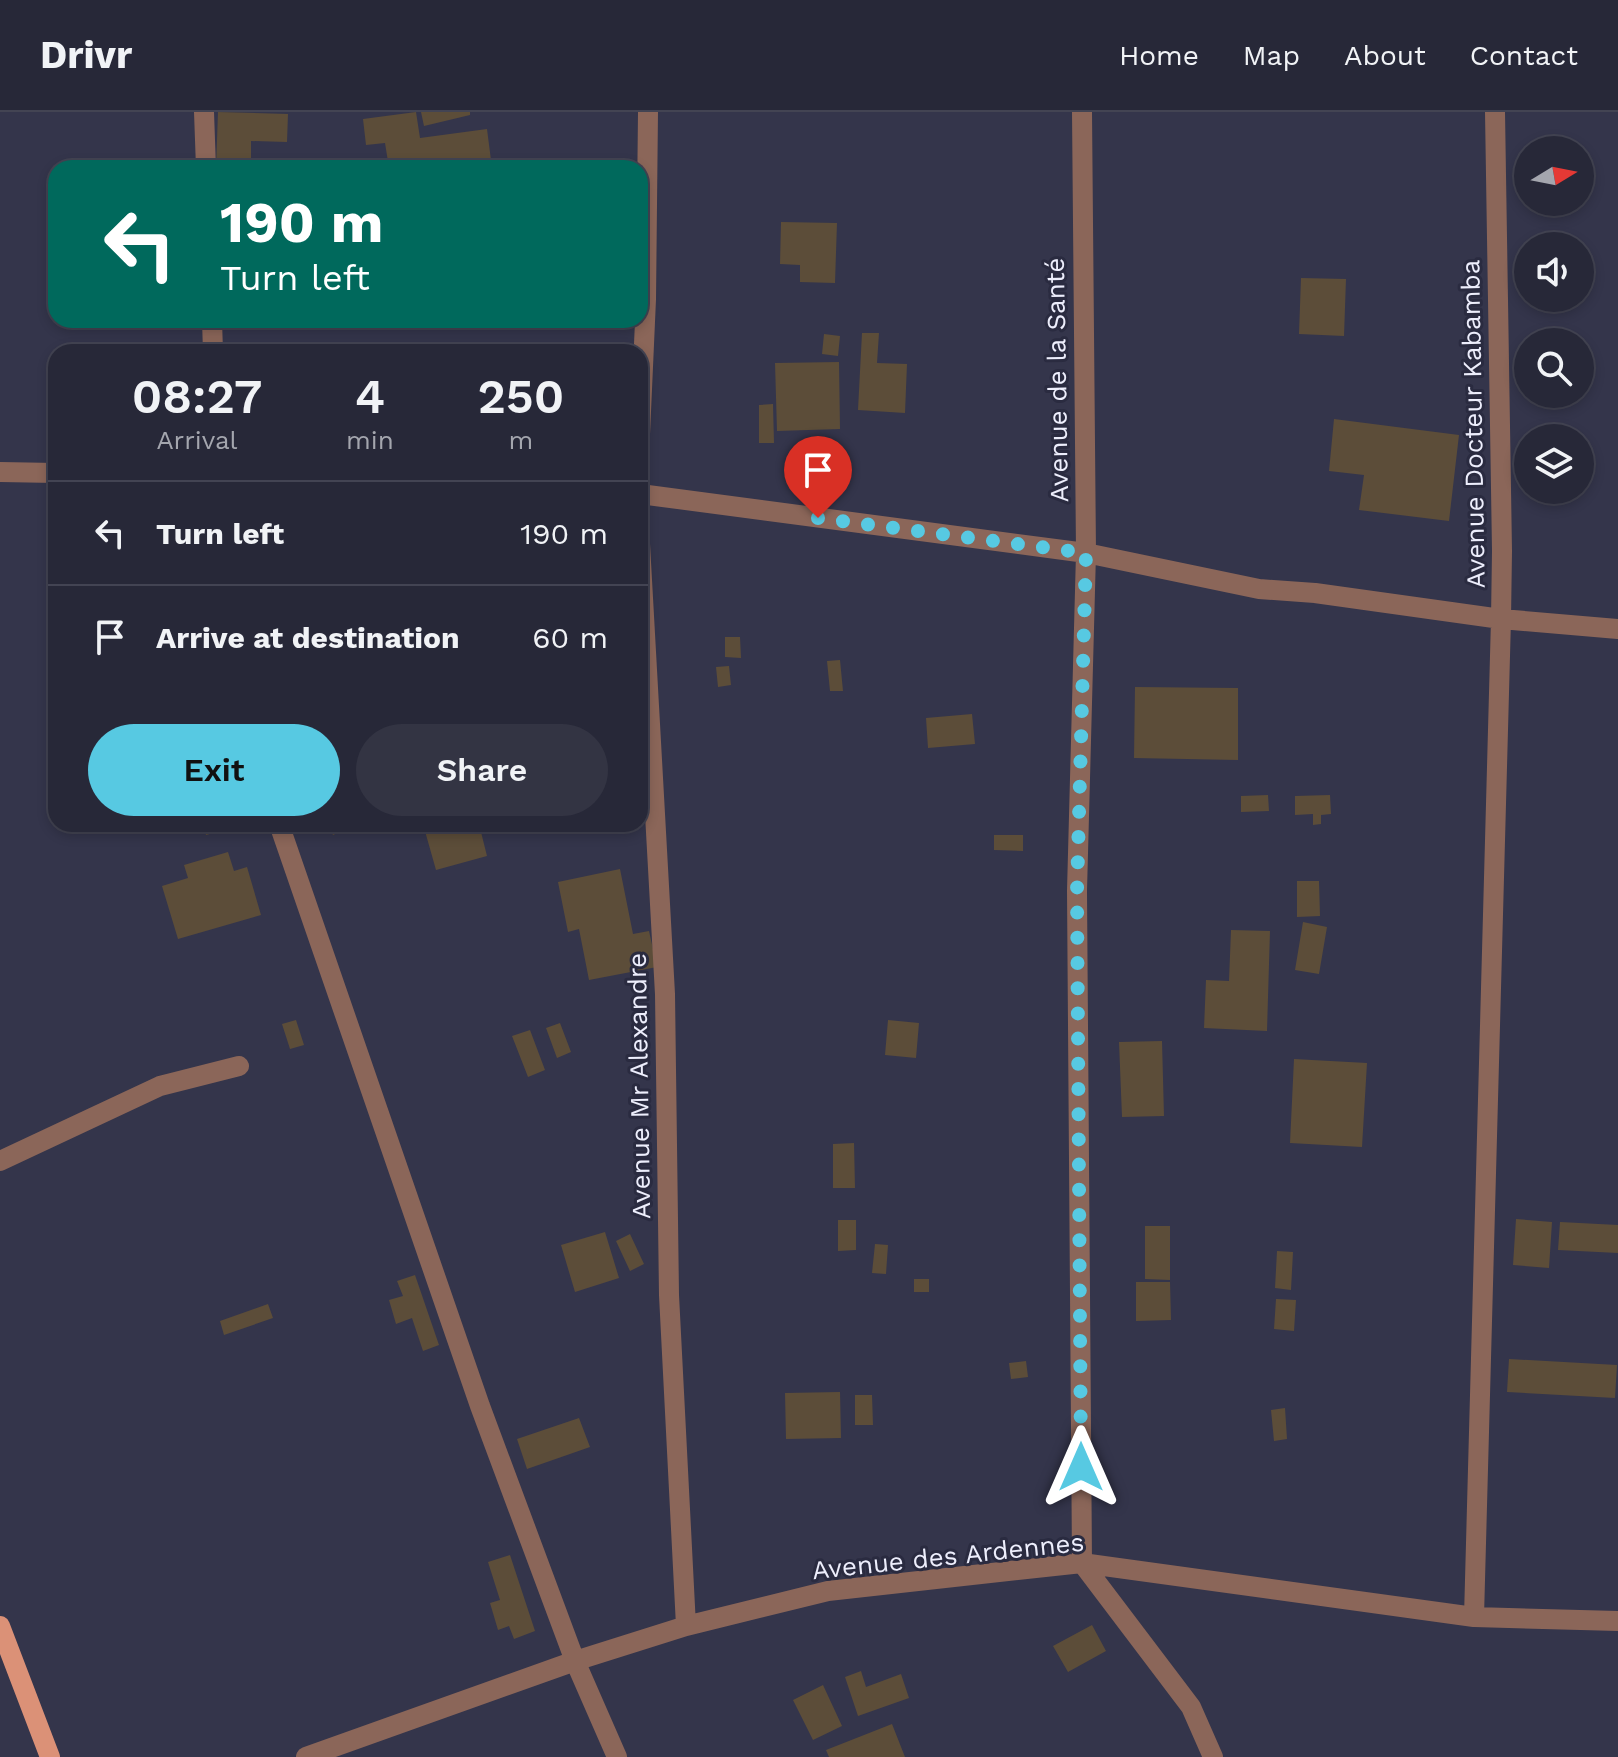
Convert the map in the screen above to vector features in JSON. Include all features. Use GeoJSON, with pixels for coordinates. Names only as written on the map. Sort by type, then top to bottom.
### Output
{"type":"FeatureCollection","features":[{"type":"Feature","properties":{"kind":"main road"},"geometry":{"type":"LineString","coordinates":[[0,1626],[50,1757]]}},
{"type":"Feature","properties":{"kind":"street"},"geometry":{"type":"LineString","coordinates":[[204,112],[206,160]]}},
{"type":"Feature","properties":{"kind":"street"},"geometry":{"type":"LineString","coordinates":[[647,160],[648,112]]}},
{"type":"Feature","properties":{"kind":"street","name":"Avenue de la Santé"},"geometry":{"type":"LineString","coordinates":[[1082,112],[1086,553],[1077,891],[1082,1563]]}},
{"type":"Feature","properties":{"kind":"street","name":"Avenue Docteur Kabamba"},"geometry":{"type":"LineString","coordinates":[[1495,112],[1501,619],[1618,629]]}},
{"type":"Feature","properties":{"kind":"street"},"geometry":{"type":"LineString","coordinates":[[0,472],[48,473]]}},
{"type":"Feature","properties":{"kind":"street"},"geometry":{"type":"LineString","coordinates":[[648,495],[1086,553],[1259,589],[1327,595],[1501,619],[1474,1617]]}},
{"type":"Feature","properties":{"kind":"street","name":"Avenue Mr Alexandre"},"geometry":{"type":"LineString","coordinates":[[648,688],[665,994],[669,1295],[686,1626]]}},
{"type":"Feature","properties":{"kind":"street"},"geometry":{"type":"LineString","coordinates":[[282,832],[480,1406],[575,1661],[617,1757]]}},
{"type":"Feature","properties":{"kind":"street"},"geometry":{"type":"LineString","coordinates":[[0,1161],[160,1086],[239,1066]]}},
{"type":"Feature","properties":{"kind":"street"},"geometry":{"type":"LineString","coordinates":[[1082,1563],[1191,1707],[1213,1757]]}},
{"type":"Feature","properties":{"kind":"street","name":"Avenue des Ardennes"},"geometry":{"type":"LineString","coordinates":[[306,1757],[575,1661],[686,1626],[828,1591],[1082,1563],[1474,1617],[1618,1621]]}},
{"type":"Feature","properties":{"kind":"building"},"geometry":{"type":"Polygon","coordinates":[[[218,112],[288,114],[287,142],[251,141],[251,160],[216,160],[218,112]]]}},
{"type":"Feature","properties":{"kind":"building"},"geometry":{"type":"Polygon","coordinates":[[[416,112],[420,138],[487,129],[491,160],[388,160],[385,143],[366,145],[363,119],[416,112]]]}},
{"type":"Feature","properties":{"kind":"building"},"geometry":{"type":"Polygon","coordinates":[[[421,112],[470,112],[470,115],[424,126],[421,112]]]}},
{"type":"Feature","properties":{"kind":"building"},"geometry":{"type":"Polygon","coordinates":[[[781,222],[837,223],[835,283],[800,282],[800,265],[780,264],[781,222]]]}},
{"type":"Feature","properties":{"kind":"building"},"geometry":{"type":"Polygon","coordinates":[[[1301,278],[1346,279],[1344,336],[1299,334],[1301,278]]]}},
{"type":"Feature","properties":{"kind":"building"},"geometry":{"type":"Polygon","coordinates":[[[862,333],[879,333],[877,363],[907,364],[905,413],[858,410],[862,333]]]}},
{"type":"Feature","properties":{"kind":"building"},"geometry":{"type":"Polygon","coordinates":[[[824,334],[840,336],[838,356],[822,354],[824,334]]]}},
{"type":"Feature","properties":{"kind":"building"},"geometry":{"type":"Polygon","coordinates":[[[839,362],[840,429],[777,431],[775,363],[839,362]]]}},
{"type":"Feature","properties":{"kind":"building"},"geometry":{"type":"Polygon","coordinates":[[[773,404],[774,443],[759,443],[759,405],[773,404]]]}},
{"type":"Feature","properties":{"kind":"building"},"geometry":{"type":"Polygon","coordinates":[[[1334,419],[1459,435],[1449,521],[1359,510],[1364,475],[1329,471],[1334,419]]]}},
{"type":"Feature","properties":{"kind":"building"},"geometry":{"type":"Polygon","coordinates":[[[725,637],[740,637],[741,658],[725,657],[725,637]]]}},
{"type":"Feature","properties":{"kind":"building"},"geometry":{"type":"Polygon","coordinates":[[[840,660],[843,691],[830,691],[827,661],[840,660]]]}},
{"type":"Feature","properties":{"kind":"building"},"geometry":{"type":"Polygon","coordinates":[[[729,666],[731,685],[718,687],[716,667],[729,666]]]}},
{"type":"Feature","properties":{"kind":"building"},"geometry":{"type":"Polygon","coordinates":[[[1135,687],[1238,688],[1238,760],[1134,758],[1135,687]]]}},
{"type":"Feature","properties":{"kind":"building"},"geometry":{"type":"Polygon","coordinates":[[[972,714],[975,744],[928,748],[926,718],[972,714]]]}},
{"type":"Feature","properties":{"kind":"building"},"geometry":{"type":"Polygon","coordinates":[[[1268,795],[1269,811],[1241,812],[1241,796],[1268,795]]]}},
{"type":"Feature","properties":{"kind":"building"},"geometry":{"type":"Polygon","coordinates":[[[1330,795],[1331,814],[1321,815],[1321,824],[1313,825],[1313,814],[1295,815],[1295,796],[1330,795]]]}},
{"type":"Feature","properties":{"kind":"building"},"geometry":{"type":"Polygon","coordinates":[[[425,832],[481,832],[487,856],[436,870],[425,832]]]}},
{"type":"Feature","properties":{"kind":"building"},"geometry":{"type":"Polygon","coordinates":[[[994,835],[1023,835],[1023,851],[994,850],[994,835]]]}},
{"type":"Feature","properties":{"kind":"building"},"geometry":{"type":"Polygon","coordinates":[[[228,852],[234,871],[247,867],[261,915],[178,939],[162,886],[188,878],[184,865],[228,852]]]}},
{"type":"Feature","properties":{"kind":"building"},"geometry":{"type":"Polygon","coordinates":[[[620,869],[633,934],[649,931],[657,967],[589,980],[579,929],[568,932],[558,882],[620,869]]]}},
{"type":"Feature","properties":{"kind":"building"},"geometry":{"type":"Polygon","coordinates":[[[1297,881],[1319,881],[1320,916],[1297,917],[1297,881]]]}},
{"type":"Feature","properties":{"kind":"building"},"geometry":{"type":"Polygon","coordinates":[[[1303,922],[1327,927],[1319,974],[1295,970],[1303,922]]]}},
{"type":"Feature","properties":{"kind":"building"},"geometry":{"type":"Polygon","coordinates":[[[1231,930],[1270,931],[1267,1031],[1204,1028],[1206,980],[1229,981],[1231,930]]]}},
{"type":"Feature","properties":{"kind":"building"},"geometry":{"type":"Polygon","coordinates":[[[296,1020],[304,1045],[290,1049],[282,1024],[296,1020]]]}},
{"type":"Feature","properties":{"kind":"building"},"geometry":{"type":"Polygon","coordinates":[[[888,1020],[919,1023],[916,1058],[885,1055],[888,1020]]]}},
{"type":"Feature","properties":{"kind":"building"},"geometry":{"type":"Polygon","coordinates":[[[560,1023],[571,1052],[557,1058],[546,1028],[560,1023]]]}},
{"type":"Feature","properties":{"kind":"building"},"geometry":{"type":"Polygon","coordinates":[[[530,1030],[545,1070],[528,1077],[512,1036],[530,1030]]]}},
{"type":"Feature","properties":{"kind":"building"},"geometry":{"type":"Polygon","coordinates":[[[1162,1041],[1164,1116],[1122,1117],[1119,1042],[1162,1041]]]}},
{"type":"Feature","properties":{"kind":"building"},"geometry":{"type":"Polygon","coordinates":[[[1294,1059],[1367,1063],[1362,1147],[1290,1143],[1294,1059]]]}},
{"type":"Feature","properties":{"kind":"building"},"geometry":{"type":"Polygon","coordinates":[[[854,1143],[855,1188],[833,1188],[833,1144],[854,1143]]]}},
{"type":"Feature","properties":{"kind":"building"},"geometry":{"type":"Polygon","coordinates":[[[1516,1219],[1552,1222],[1549,1268],[1513,1265],[1516,1219]]]}},
{"type":"Feature","properties":{"kind":"building"},"geometry":{"type":"Polygon","coordinates":[[[838,1220],[856,1220],[856,1250],[838,1251],[838,1220]]]}},
{"type":"Feature","properties":{"kind":"building"},"geometry":{"type":"Polygon","coordinates":[[[1560,1222],[1618,1225],[1618,1253],[1558,1250],[1560,1222]]]}},
{"type":"Feature","properties":{"kind":"building"},"geometry":{"type":"Polygon","coordinates":[[[1145,1226],[1170,1226],[1170,1280],[1145,1279],[1145,1226]]]}},
{"type":"Feature","properties":{"kind":"building"},"geometry":{"type":"Polygon","coordinates":[[[605,1232],[619,1278],[575,1292],[561,1245],[605,1232]]]}},
{"type":"Feature","properties":{"kind":"building"},"geometry":{"type":"Polygon","coordinates":[[[630,1234],[644,1264],[630,1271],[616,1241],[630,1234]]]}},
{"type":"Feature","properties":{"kind":"building"},"geometry":{"type":"Polygon","coordinates":[[[875,1244],[888,1245],[886,1274],[872,1273],[875,1244]]]}},
{"type":"Feature","properties":{"kind":"building"},"geometry":{"type":"Polygon","coordinates":[[[1277,1251],[1293,1252],[1291,1290],[1275,1288],[1277,1251]]]}},
{"type":"Feature","properties":{"kind":"building"},"geometry":{"type":"Polygon","coordinates":[[[415,1275],[439,1345],[423,1351],[412,1318],[396,1324],[389,1300],[403,1296],[397,1281],[415,1275]]]}},
{"type":"Feature","properties":{"kind":"building"},"geometry":{"type":"Polygon","coordinates":[[[914,1279],[929,1279],[929,1292],[914,1292],[914,1279]]]}},
{"type":"Feature","properties":{"kind":"building"},"geometry":{"type":"Polygon","coordinates":[[[1136,1282],[1170,1282],[1171,1320],[1136,1321],[1136,1282]]]}},
{"type":"Feature","properties":{"kind":"building"},"geometry":{"type":"Polygon","coordinates":[[[1276,1299],[1296,1300],[1294,1331],[1274,1329],[1276,1299]]]}},
{"type":"Feature","properties":{"kind":"building"},"geometry":{"type":"Polygon","coordinates":[[[268,1304],[273,1318],[224,1335],[220,1321],[268,1304]]]}},
{"type":"Feature","properties":{"kind":"building"},"geometry":{"type":"Polygon","coordinates":[[[1509,1359],[1617,1365],[1615,1398],[1507,1392],[1509,1359]]]}},
{"type":"Feature","properties":{"kind":"building"},"geometry":{"type":"Polygon","coordinates":[[[1026,1361],[1028,1377],[1011,1379],[1009,1363],[1026,1361]]]}},
{"type":"Feature","properties":{"kind":"building"},"geometry":{"type":"Polygon","coordinates":[[[840,1392],[841,1438],[786,1439],[785,1393],[840,1392]]]}},
{"type":"Feature","properties":{"kind":"building"},"geometry":{"type":"Polygon","coordinates":[[[855,1395],[872,1395],[873,1425],[855,1425],[855,1395]]]}},
{"type":"Feature","properties":{"kind":"building"},"geometry":{"type":"Polygon","coordinates":[[[1285,1408],[1287,1439],[1274,1441],[1271,1410],[1285,1408]]]}},
{"type":"Feature","properties":{"kind":"building"},"geometry":{"type":"Polygon","coordinates":[[[579,1418],[590,1447],[527,1469],[517,1439],[579,1418]]]}},
{"type":"Feature","properties":{"kind":"building"},"geometry":{"type":"Polygon","coordinates":[[[510,1555],[535,1631],[514,1639],[509,1626],[498,1630],[490,1603],[500,1600],[488,1562],[510,1555]]]}},
{"type":"Feature","properties":{"kind":"building"},"geometry":{"type":"Polygon","coordinates":[[[1092,1625],[1106,1651],[1068,1672],[1053,1646],[1092,1625]]]}},
{"type":"Feature","properties":{"kind":"building"},"geometry":{"type":"Polygon","coordinates":[[[861,1671],[866,1687],[901,1674],[909,1698],[858,1716],[845,1677],[861,1671]]]}},
{"type":"Feature","properties":{"kind":"building"},"geometry":{"type":"Polygon","coordinates":[[[823,1685],[842,1726],[813,1740],[793,1700],[823,1685]]]}},
{"type":"Feature","properties":{"kind":"building"},"geometry":{"type":"Polygon","coordinates":[[[892,1724],[905,1757],[829,1757],[826,1750],[892,1724]]]}},
{"type":"Feature","properties":{"kind":"route"},"geometry":{"type":"LineString","coordinates":[[818,518],[1086,553],[1077,891],[1081,1467]]}}]}
